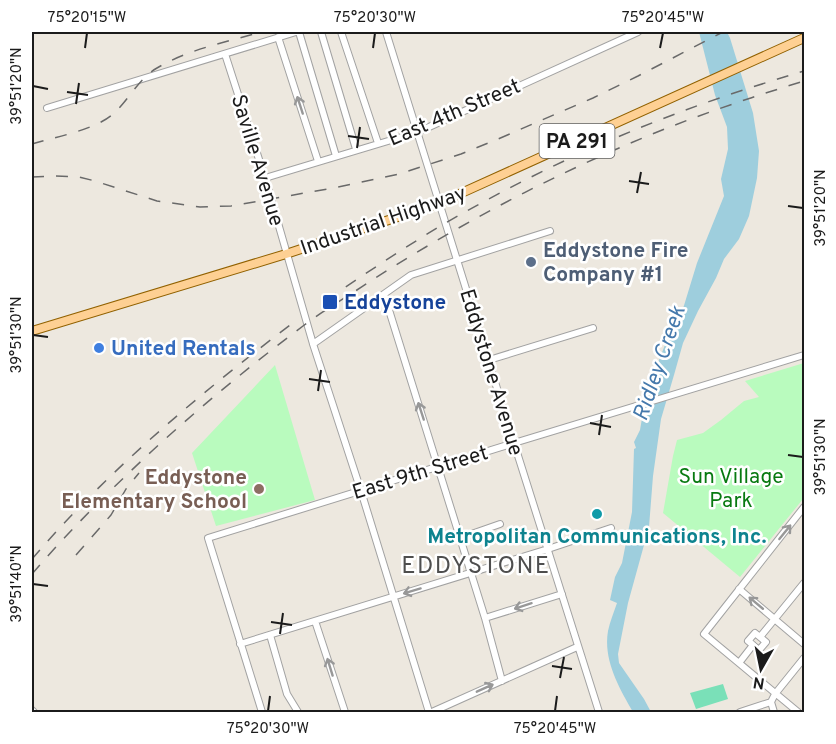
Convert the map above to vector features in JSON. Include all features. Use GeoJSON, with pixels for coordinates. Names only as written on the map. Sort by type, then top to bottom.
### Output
{"type":"FeatureCollection","features":[{"type":"Feature","properties":{"kind":"main road","name":"Industrial Highway"},"geometry":{"type":"LineString","coordinates":[[32,331],[286,254],[431,206],[804,38]]}},
{"type":"Feature","properties":{"kind":"street"},"geometry":{"type":"LineString","coordinates":[[47,108],[298,32],[336,156]]}},
{"type":"Feature","properties":{"kind":"street"},"geometry":{"type":"LineString","coordinates":[[321,32],[356,149]]}},
{"type":"Feature","properties":{"kind":"street"},"geometry":{"type":"LineString","coordinates":[[341,32],[378,144]]}},
{"type":"Feature","properties":{"kind":"street","name":"Eddystone Avenue"},"geometry":{"type":"LineString","coordinates":[[387,32],[598,712]]}},
{"type":"Feature","properties":{"kind":"street","name":"East 4th Street"},"geometry":{"type":"LineString","coordinates":[[265,178],[418,132],[638,32]]}},
{"type":"Feature","properties":{"kind":"street"},"geometry":{"type":"LineString","coordinates":[[278,37],[318,161]]}},
{"type":"Feature","properties":{"kind":"street","name":"Saville Avenue"},"geometry":{"type":"LineString","coordinates":[[225,54],[265,178],[313,344],[430,712]]}},
{"type":"Feature","properties":{"kind":"street"},"geometry":{"type":"LineString","coordinates":[[313,344],[411,275],[550,231]]}},
{"type":"Feature","properties":{"kind":"street"},"geometry":{"type":"LineString","coordinates":[[384,294],[428,431],[502,681]]}},
{"type":"Feature","properties":{"kind":"street"},"geometry":{"type":"LineString","coordinates":[[489,360],[593,328]]}},
{"type":"Feature","properties":{"kind":"street","name":"East 9th Street"},"geometry":{"type":"LineString","coordinates":[[240,644],[208,538],[804,355]]}},
{"type":"Feature","properties":{"kind":"street"},"geometry":{"type":"LineString","coordinates":[[798,712],[704,634],[804,507]]}},
{"type":"Feature","properties":{"kind":"street"},"geometry":{"type":"LineString","coordinates":[[460,538],[500,525]]}},
{"type":"Feature","properties":{"kind":"street"},"geometry":{"type":"LineString","coordinates":[[262,712],[240,644],[611,528]]}},
{"type":"Feature","properties":{"kind":"street"},"geometry":{"type":"LineString","coordinates":[[739,663],[753,645],[759,650],[766,642],[760,637],[804,583]]}},
{"type":"Feature","properties":{"kind":"street"},"geometry":{"type":"LineString","coordinates":[[739,589],[804,644]]}},
{"type":"Feature","properties":{"kind":"street"},"geometry":{"type":"LineString","coordinates":[[485,618],[562,594]]}},
{"type":"Feature","properties":{"kind":"street"},"geometry":{"type":"LineString","coordinates":[[315,621],[345,712]]}},
{"type":"Feature","properties":{"kind":"street"},"geometry":{"type":"LineString","coordinates":[[270,635],[288,694],[298,712]]}},
{"type":"Feature","properties":{"kind":"street"},"geometry":{"type":"LineString","coordinates":[[430,712],[577,647]]}},
{"type":"Feature","properties":{"kind":"street"},"geometry":{"type":"LineString","coordinates":[[774,712],[771,702],[775,694],[804,658]]}},
{"type":"Feature","properties":{"kind":"street"},"geometry":{"type":"LineString","coordinates":[[740,712],[771,702]]}},
{"type":"Feature","properties":{"kind":"green space","name":"Sun Village Park"},"geometry":{"type":"Polygon","coordinates":[[[804,363],[804,499],[740,577],[663,513],[677,440],[703,433],[744,401],[759,397],[745,381],[804,363]]]}},
{"type":"Feature","properties":{"kind":"green space"},"geometry":{"type":"Polygon","coordinates":[[[275,365],[315,500],[216,526],[192,453],[275,365]]]}},
{"type":"Feature","properties":{"kind":"green space"},"geometry":{"type":"Polygon","coordinates":[[[723,684],[728,699],[696,709],[690,693],[723,684]]]}},
{"type":"Feature","properties":{"kind":"water","name":"Ridley Creek"},"geometry":{"type":"Polygon","coordinates":[[[699,32],[727,32],[730,38],[753,113],[759,151],[757,178],[749,216],[739,239],[724,259],[683,343],[661,419],[649,527],[628,603],[618,654],[619,663],[651,712],[633,712],[613,673],[607,642],[617,603],[610,600],[615,577],[622,563],[632,512],[634,449],[636,448],[634,442],[640,430],[646,395],[669,335],[682,312],[697,263],[724,196],[721,179],[728,149],[727,127],[715,95],[699,32]]]}},
{"type":"Feature","properties":{"kind":"railway"},"geometry":{"type":"LineString","coordinates":[[32,144],[86,129],[105,120],[119,108],[144,78],[169,61],[261,32]]}},
{"type":"Feature","properties":{"kind":"railway"},"geometry":{"type":"LineString","coordinates":[[32,177],[79,177],[157,201],[200,207],[231,206],[333,188],[399,174],[461,154],[593,98],[723,32]]}},
{"type":"Feature","properties":{"kind":"railway"},"geometry":{"type":"LineString","coordinates":[[326,300],[437,228],[553,166],[675,114],[804,71]]}},
{"type":"Feature","properties":{"kind":"railway"},"geometry":{"type":"LineString","coordinates":[[32,574],[105,496],[189,418],[303,326],[369,282],[506,202],[613,150],[688,120],[804,81]]}},
{"type":"Feature","properties":{"kind":"railway"},"geometry":{"type":"LineString","coordinates":[[32,559],[125,462],[227,374],[298,319]]}},
{"type":"Feature","properties":{"kind":"railway"},"geometry":{"type":"LineString","coordinates":[[76,555],[111,515],[126,489],[139,473]]}},
{"type":"Feature","properties":{"kind":"place","name":"Eddystone Fire Company #1"},"geometry":{"type":"Point","coordinates":[531,262]}},
{"type":"Feature","properties":{"kind":"place","name":"Eddystone"},"geometry":{"type":"Point","coordinates":[330,302]}},
{"type":"Feature","properties":{"kind":"place","name":"United Rentals"},"geometry":{"type":"Point","coordinates":[99,348]}},
{"type":"Feature","properties":{"kind":"place","name":"Eddystone Elementary School"},"geometry":{"type":"Point","coordinates":[259,489]}},
{"type":"Feature","properties":{"kind":"place","name":"Metropolitan Communications, Inc."},"geometry":{"type":"Point","coordinates":[597,514]}},
{"type":"Feature","properties":{"kind":"district","name":"EDDYSTONE"},"geometry":{"type":"Point","coordinates":[476,565]}}]}
